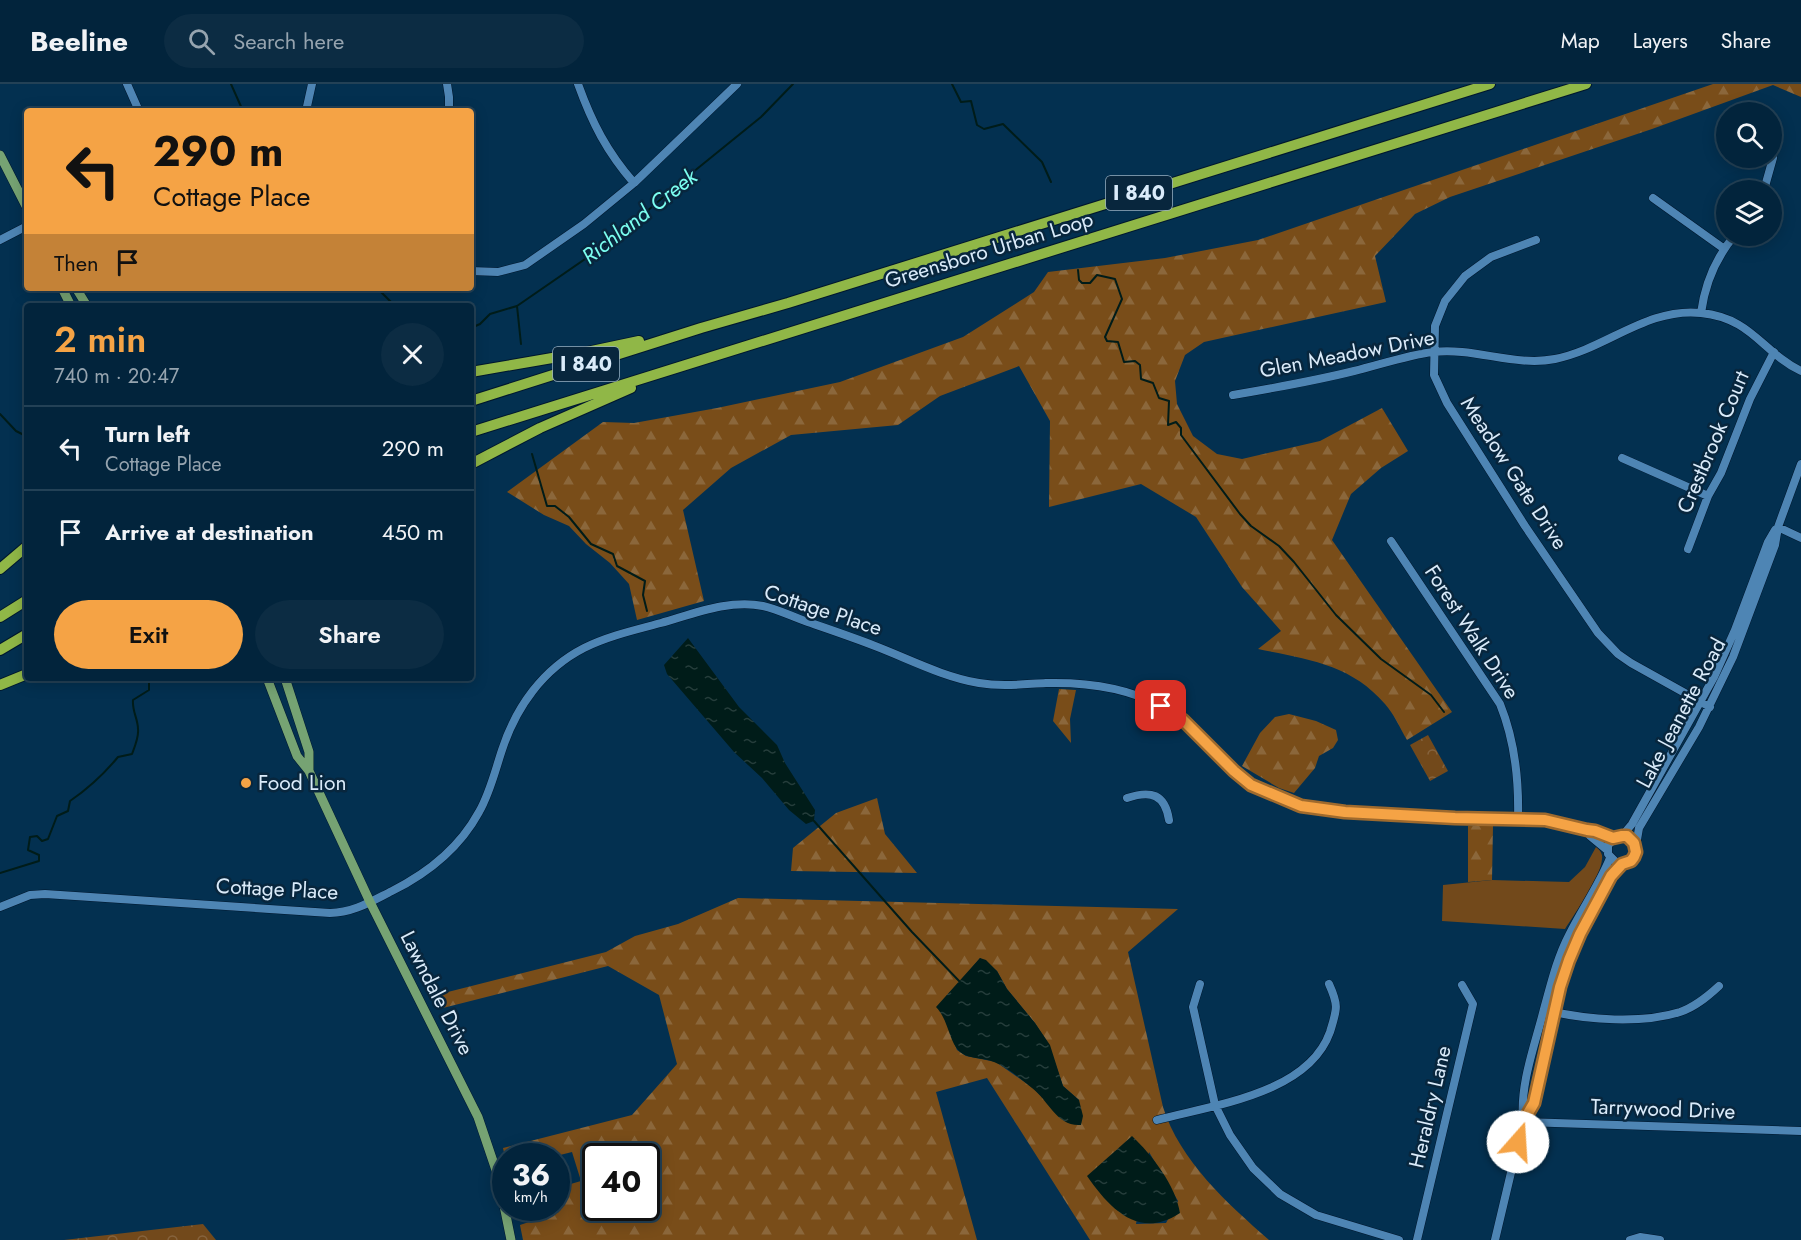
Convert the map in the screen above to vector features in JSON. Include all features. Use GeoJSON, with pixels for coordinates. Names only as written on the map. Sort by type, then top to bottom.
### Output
{"type":"FeatureCollection","features":[{"type":"Feature","properties":{"kind":"highway","name":"Greensboro Urban Loop"},"geometry":{"type":"LineString","coordinates":[[474,400],[1490,84]]}},
{"type":"Feature","properties":{"kind":"highway","name":"Greensboro Urban Loop"},"geometry":{"type":"LineString","coordinates":[[474,431],[1586,84]]}},
{"type":"Feature","properties":{"kind":"highway"},"geometry":{"type":"LineString","coordinates":[[474,371],[587,352],[701,328]]}},
{"type":"Feature","properties":{"kind":"highway"},"geometry":{"type":"LineString","coordinates":[[474,462],[560,419],[681,366]]}},
{"type":"Feature","properties":{"kind":"highway"},"geometry":{"type":"LineString","coordinates":[[0,569],[24,549]]}},
{"type":"Feature","properties":{"kind":"highway"},"geometry":{"type":"LineString","coordinates":[[0,616],[24,602]]}},
{"type":"Feature","properties":{"kind":"highway"},"geometry":{"type":"LineString","coordinates":[[0,650],[24,636]]}},
{"type":"Feature","properties":{"kind":"highway"},"geometry":{"type":"LineString","coordinates":[[0,685],[24,675]]}},
{"type":"Feature","properties":{"kind":"main road"},"geometry":{"type":"LineString","coordinates":[[0,155],[24,202]]}},
{"type":"Feature","properties":{"kind":"main road","name":"Lawndale Drive"},"geometry":{"type":"LineString","coordinates":[[268,681],[297,756],[309,771],[370,902],[478,1117],[498,1176],[511,1240]]}},
{"type":"Feature","properties":{"kind":"main road","name":"Lawndale Drive"},"geometry":{"type":"LineString","coordinates":[[286,681],[309,752],[309,771]]}},
{"type":"Feature","properties":{"kind":"street"},"geometry":{"type":"LineString","coordinates":[[127,84],[138,108]]}},
{"type":"Feature","properties":{"kind":"street"},"geometry":{"type":"LineString","coordinates":[[307,108],[312,84]]}},
{"type":"Feature","properties":{"kind":"street"},"geometry":{"type":"LineString","coordinates":[[447,84],[449,108]]}},
{"type":"Feature","properties":{"kind":"street"},"geometry":{"type":"LineString","coordinates":[[578,84],[587,110],[604,145],[634,183]]}},
{"type":"Feature","properties":{"kind":"street"},"geometry":{"type":"LineString","coordinates":[[474,271],[498,272],[525,265],[584,224],[634,183],[737,84]]}},
{"type":"Feature","properties":{"kind":"street"},"geometry":{"type":"LineString","coordinates":[[1653,198],[1724,248],[1707,279],[1701,313]]}},
{"type":"Feature","properties":{"kind":"street"},"geometry":{"type":"LineString","coordinates":[[0,240],[24,228]]}},
{"type":"Feature","properties":{"kind":"street","name":"Meadow Gate Drive"},"geometry":{"type":"LineString","coordinates":[[1536,240],[1491,257],[1465,276],[1445,301],[1435,326],[1434,375],[1447,403],[1525,526],[1598,633],[1618,654],[1631,663],[1710,707]]}},
{"type":"Feature","properties":{"kind":"street","name":"Glen Meadow Drive"},"geometry":{"type":"LineString","coordinates":[[1233,395],[1317,380],[1433,352],[1474,352],[1525,361],[1555,359],[1587,348],[1655,318],[1678,313],[1701,313],[1739,324],[1801,371]]}},
{"type":"Feature","properties":{"kind":"street","name":"Crestbrook Court"},"geometry":{"type":"LineString","coordinates":[[1688,549],[1708,496],[1721,473],[1759,379],[1774,352]]}},
{"type":"Feature","properties":{"kind":"street"},"geometry":{"type":"LineString","coordinates":[[1622,458],[1708,496]]}},
{"type":"Feature","properties":{"kind":"street","name":"Lake Jeanette Road"},"geometry":{"type":"LineString","coordinates":[[1636,847],[1639,828],[1710,707],[1743,633],[1801,464]]}},
{"type":"Feature","properties":{"kind":"street"},"geometry":{"type":"LineString","coordinates":[[1778,527],[1801,538]]}},
{"type":"Feature","properties":{"kind":"street","name":"Lake Jeanette Road"},"geometry":{"type":"LineString","coordinates":[[1618,837],[1632,824],[1701,702],[1735,630],[1768,543],[1778,527]]}},
{"type":"Feature","properties":{"kind":"street","name":"Forest Walk Drive"},"geometry":{"type":"LineString","coordinates":[[1391,541],[1500,704],[1510,729],[1516,760],[1518,818]]}},
{"type":"Feature","properties":{"kind":"street","name":"Cottage Place"},"geometry":{"type":"LineString","coordinates":[[0,907],[30,895],[45,894],[330,913],[345,912],[370,902],[413,880],[455,846],[487,797],[515,718],[536,687],[560,663],[586,647],[618,635],[710,609],[739,604],[762,606],[948,675],[981,684],[1020,686],[1080,683],[1133,694],[1163,706],[1183,720],[1251,785],[1301,806],[1345,812],[1443,818],[1545,820],[1618,837]]}},
{"type":"Feature","properties":{"kind":"street"},"geometry":{"type":"LineString","coordinates":[[1127,798],[1146,793],[1159,799],[1167,805],[1169,820]]}},
{"type":"Feature","properties":{"kind":"street"},"geometry":{"type":"LineString","coordinates":[[1587,830],[1590,836],[1622,864]]}},
{"type":"Feature","properties":{"kind":"street"},"geometry":{"type":"LineString","coordinates":[[1495,1240],[1523,1122],[1534,1103],[1560,987],[1580,934],[1605,886],[1622,864],[1631,861],[1634,857],[1636,847],[1631,839],[1618,837],[1608,845],[1609,854],[1599,882],[1568,936],[1553,976],[1521,1101],[1523,1122]]}},
{"type":"Feature","properties":{"kind":"street"},"geometry":{"type":"LineString","coordinates":[[1200,984],[1193,1007],[1215,1105],[1230,1135],[1253,1168],[1280,1194],[1316,1215],[1400,1240]]}},
{"type":"Feature","properties":{"kind":"street"},"geometry":{"type":"LineString","coordinates":[[1157,1120],[1266,1090],[1294,1076],[1312,1062],[1326,1041],[1335,1017],[1337,1003],[1329,984]]}},
{"type":"Feature","properties":{"kind":"street","name":"Heraldry Lane"},"geometry":{"type":"LineString","coordinates":[[1417,1240],[1473,1005],[1462,985]]}},
{"type":"Feature","properties":{"kind":"street"},"geometry":{"type":"LineString","coordinates":[[1544,1010],[1586,1018],[1664,1016],[1681,1012],[1695,1005],[1719,986]]}},
{"type":"Feature","properties":{"kind":"street","name":"Tarrywood Drive"},"geometry":{"type":"LineString","coordinates":[[1523,1122],[1801,1131]]}},
{"type":"Feature","properties":{"kind":"street"},"geometry":{"type":"LineString","coordinates":[[1630,1240],[1640,1237],[1660,1240]]}},
{"type":"Feature","properties":{"kind":"green space"},"geometry":{"type":"Polygon","coordinates":[[[1713,84],[1801,84],[1801,97],[1773,85],[1726,102],[1716,102],[1716,106],[1652,129],[1450,197],[1415,214],[1375,256],[1386,302],[1204,342],[1185,355],[1175,381],[1177,404],[1193,436],[1217,454],[1242,459],[1320,441],[1382,408],[1408,451],[1381,468],[1351,494],[1332,540],[1452,712],[1407,740],[1388,708],[1358,680],[1311,660],[1258,649],[1281,631],[1242,587],[1196,517],[1141,484],[1049,507],[1050,421],[1019,366],[940,396],[898,425],[791,435],[731,468],[683,510],[704,601],[637,620],[629,584],[610,563],[586,544],[569,526],[544,515],[507,492],[603,422],[634,423],[840,382],[963,337],[1034,292],[1048,272],[1165,258],[1258,240],[1713,84]]]}},
{"type":"Feature","properties":{"kind":"green space"},"geometry":{"type":"Polygon","coordinates":[[[1059,689],[1076,690],[1070,719],[1071,743],[1053,721],[1059,689]]]}},
{"type":"Feature","properties":{"kind":"green space"},"geometry":{"type":"Polygon","coordinates":[[[1289,714],[1316,721],[1336,730],[1338,740],[1333,748],[1319,756],[1315,768],[1294,793],[1279,788],[1242,766],[1260,733],[1275,717],[1289,714]]]}},
{"type":"Feature","properties":{"kind":"green space"},"geometry":{"type":"Polygon","coordinates":[[[1428,735],[1448,771],[1430,781],[1410,745],[1428,735]]]}},
{"type":"Feature","properties":{"kind":"green space"},"geometry":{"type":"Polygon","coordinates":[[[877,798],[885,834],[917,873],[791,871],[793,848],[836,813],[877,798]]]}},
{"type":"Feature","properties":{"kind":"green space"},"geometry":{"type":"Polygon","coordinates":[[[1468,826],[1493,826],[1492,880],[1468,882],[1468,826]]]}},
{"type":"Feature","properties":{"kind":"green space"},"geometry":{"type":"Polygon","coordinates":[[[1596,847],[1602,855],[1601,867],[1587,895],[1565,929],[1442,921],[1443,885],[1492,880],[1569,882],[1585,867],[1596,847]]]}},
{"type":"Feature","properties":{"kind":"green space"},"geometry":{"type":"Polygon","coordinates":[[[738,898],[1178,909],[1128,952],[1163,1107],[1171,1127],[1193,1163],[1221,1196],[1269,1240],[1090,1240],[987,1078],[936,1092],[977,1240],[523,1240],[520,1225],[532,1221],[570,1221],[570,1184],[581,1181],[572,1152],[570,1152],[570,1143],[523,1143],[632,1115],[677,1064],[659,995],[608,966],[439,1009],[432,996],[606,952],[635,936],[678,924],[738,898]],[[980,958],[960,982],[942,1012],[957,1050],[966,1056],[996,1062],[1033,1088],[1043,1098],[1079,1100],[1063,1086],[1049,1045],[1035,1023],[1007,989],[997,971],[980,958]],[[1149,1152],[1136,1224],[1166,1223],[1178,1201],[1149,1152]]]}},
{"type":"Feature","properties":{"kind":"green space"},"geometry":{"type":"Polygon","coordinates":[[[203,1224],[216,1240],[64,1240],[203,1224]]]}},
{"type":"Feature","properties":{"kind":"water"},"geometry":{"type":"Polygon","coordinates":[[[688,638],[739,707],[777,745],[785,763],[815,810],[814,821],[806,824],[789,810],[762,778],[734,752],[667,674],[664,665],[688,638]]]}},
{"type":"Feature","properties":{"kind":"water"},"geometry":{"type":"Polygon","coordinates":[[[980,958],[986,960],[997,971],[1007,989],[1050,1045],[1063,1086],[1079,1100],[1083,1116],[1081,1125],[1073,1125],[1059,1118],[1038,1093],[1004,1067],[990,1060],[967,1056],[956,1047],[936,1007],[980,958]]]}},
{"type":"Feature","properties":{"kind":"water"},"geometry":{"type":"Polygon","coordinates":[[[1132,1136],[1155,1162],[1174,1192],[1180,1213],[1165,1221],[1139,1222],[1127,1217],[1105,1200],[1087,1176],[1132,1136]]]}},
{"type":"Feature","properties":{"kind":"waterway"},"geometry":{"type":"LineString","coordinates":[[231,84],[242,108]]}},
{"type":"Feature","properties":{"kind":"waterway","name":"Richland Creek"},"geometry":{"type":"LineString","coordinates":[[474,327],[490,314],[517,306],[617,237],[761,117],[793,84]]}},
{"type":"Feature","properties":{"kind":"waterway"},"geometry":{"type":"LineString","coordinates":[[952,84],[961,102],[971,101],[977,125],[984,129],[1003,124],[1042,162],[1051,182]]}},
{"type":"Feature","properties":{"kind":"waterway"},"geometry":{"type":"LineString","coordinates":[[1078,270],[1079,280],[1082,283],[1090,283],[1097,275],[1115,279],[1122,299],[1105,337],[1107,341],[1118,342],[1124,362],[1135,361],[1140,365],[1141,379],[1153,383],[1159,398],[1169,401],[1168,425],[1176,422],[1181,428],[1181,435],[1240,514],[1251,526],[1279,546],[1336,615],[1381,659],[1431,695],[1444,712]]}},
{"type":"Feature","properties":{"kind":"waterway"},"geometry":{"type":"LineString","coordinates":[[380,291],[392,303]]}},
{"type":"Feature","properties":{"kind":"waterway"},"geometry":{"type":"LineString","coordinates":[[517,306],[521,344]]}},
{"type":"Feature","properties":{"kind":"waterway"},"geometry":{"type":"LineString","coordinates":[[0,414],[16,431],[24,435]]}},
{"type":"Feature","properties":{"kind":"waterway"},"geometry":{"type":"LineString","coordinates":[[532,454],[547,506],[555,506],[569,517],[591,544],[613,554],[617,566],[645,581],[643,595],[647,611]]}},
{"type":"Feature","properties":{"kind":"waterway","name":"Richland Creek"},"geometry":{"type":"LineString","coordinates":[[0,873],[39,861],[39,855],[28,850],[30,837],[37,836],[42,841],[48,839],[57,816],[68,811],[70,801],[84,791],[118,757],[132,754],[138,732],[133,700],[149,690],[149,681]]}},
{"type":"Feature","properties":{"kind":"waterway"},"geometry":{"type":"LineString","coordinates":[[814,821],[912,932],[961,983]]}},
{"type":"Feature","properties":{"kind":"place","name":"Food Lion"},"geometry":{"type":"Point","coordinates":[246,783]}},
{"type":"Feature","properties":{"kind":"route"},"geometry":{"type":"LineString","coordinates":[[1161,706],[1183,720],[1251,785],[1301,806],[1345,812],[1545,820],[1595,831],[1613,838],[1627,836],[1631,839],[1636,847],[1634,857],[1631,861],[1622,864],[1611,876],[1569,960],[1560,987],[1534,1103],[1523,1122],[1518,1142]]}}]}
